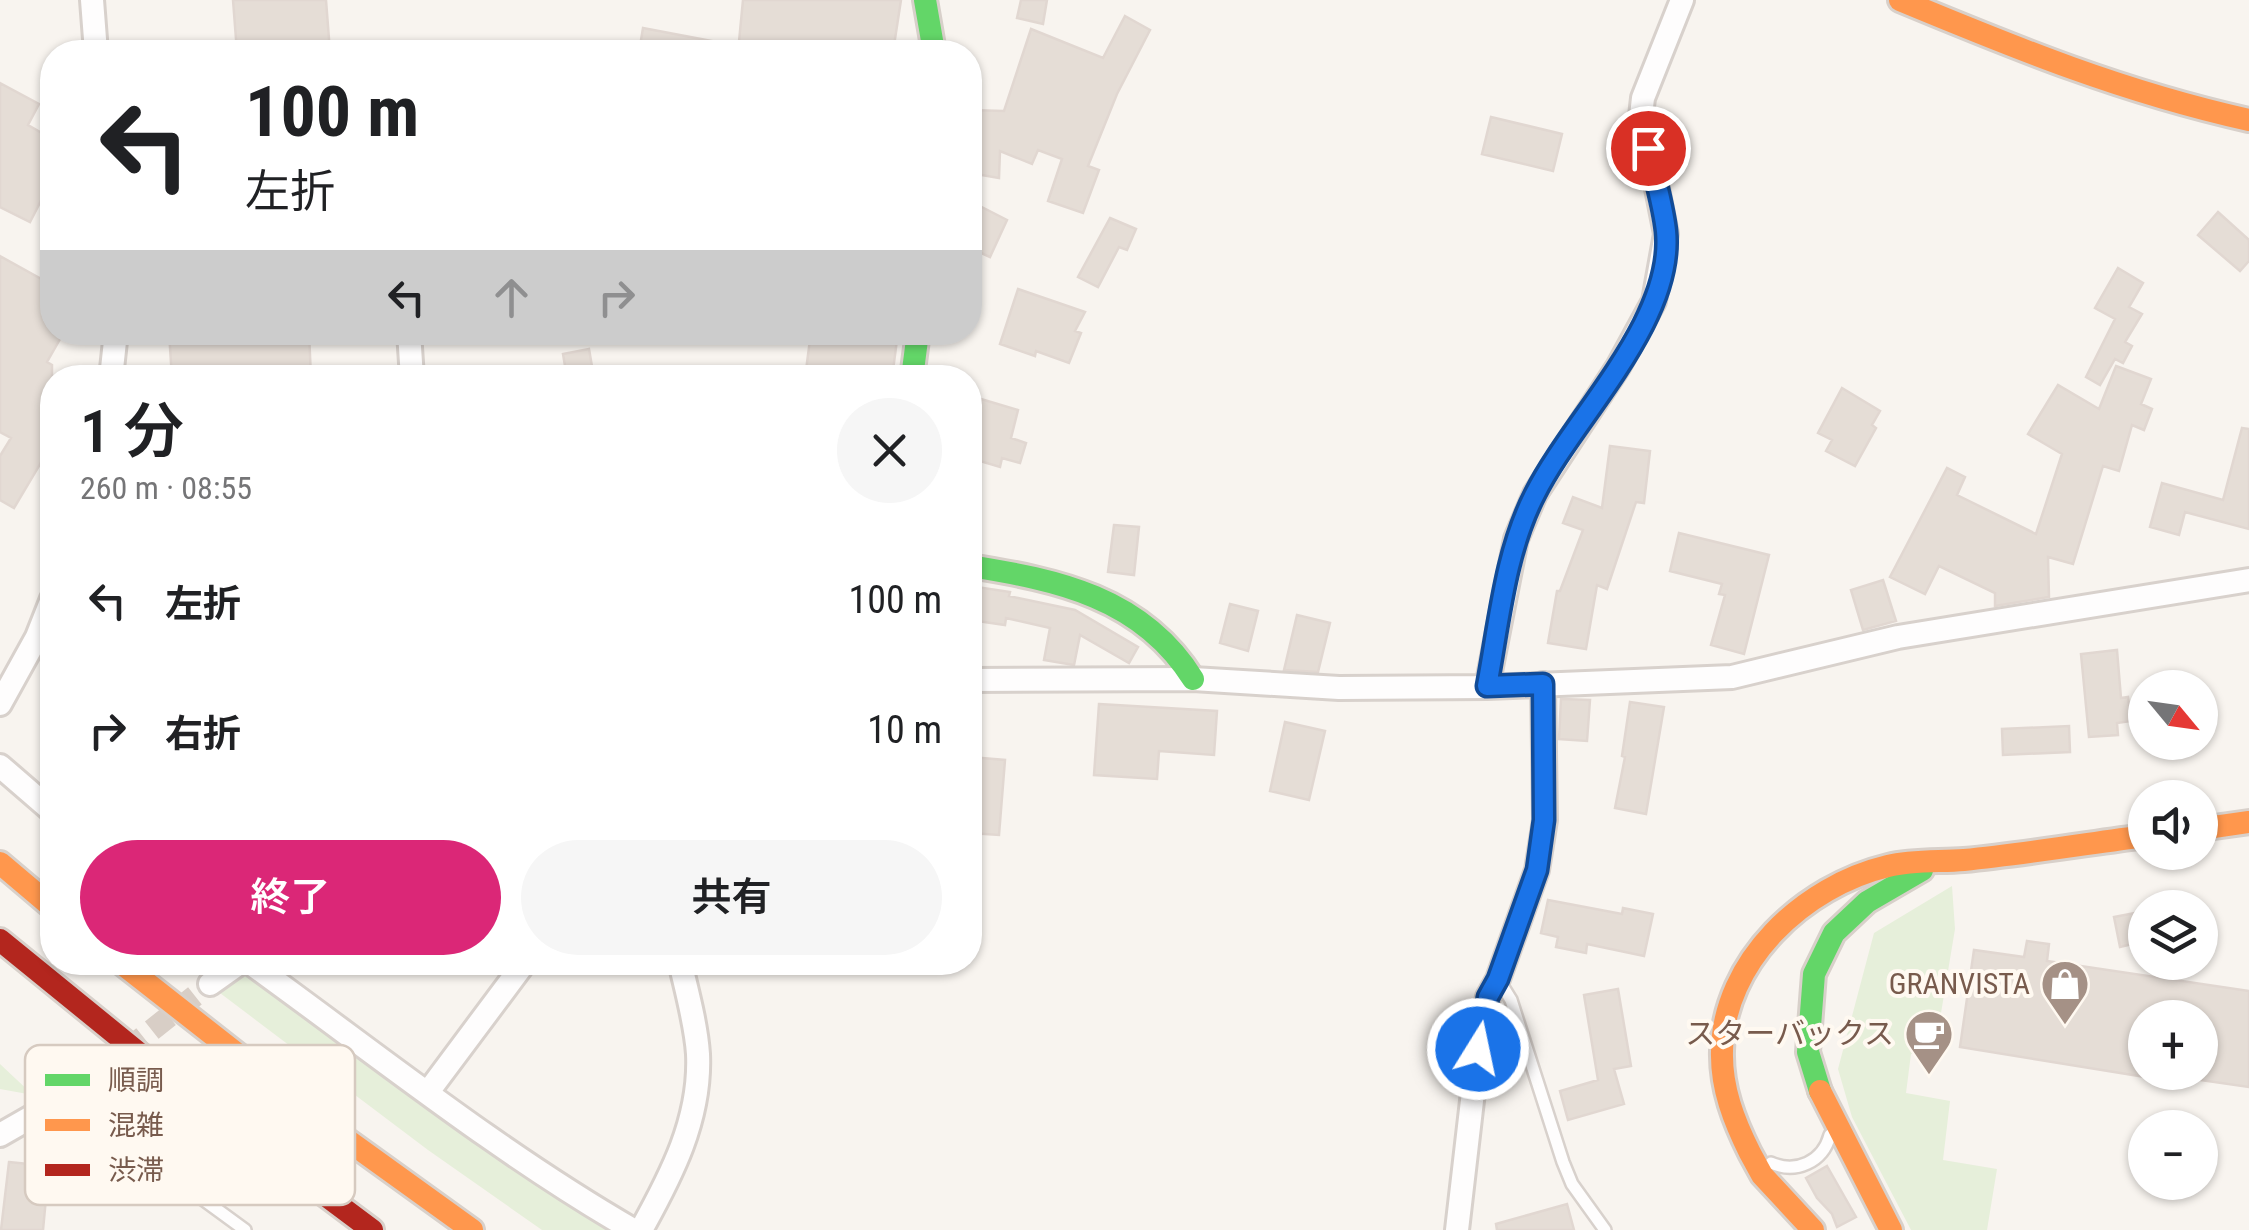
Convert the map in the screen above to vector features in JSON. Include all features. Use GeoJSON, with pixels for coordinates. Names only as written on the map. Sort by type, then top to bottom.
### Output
{"type":"FeatureCollection","features":[{"type":"Feature","properties":{"kind":"main road"},"geometry":{"type":"LineString","coordinates":[[925,0],[932,40]]}},
{"type":"Feature","properties":{"kind":"main road"},"geometry":{"type":"LineString","coordinates":[[1900,0],[2061,67],[2176,104],[2249,120]]}},
{"type":"Feature","properties":{"kind":"main road"},"geometry":{"type":"LineString","coordinates":[[982,568],[1054,580],[1099,598],[1149,630],[1185,662],[1193,679]]}},
{"type":"Feature","properties":{"kind":"main road"},"geometry":{"type":"LineString","coordinates":[[2218,826],[2249,822]]}},
{"type":"Feature","properties":{"kind":"main road"},"geometry":{"type":"LineString","coordinates":[[1812,1230],[1762,1176],[1736,1127],[1724,1086],[1720,1037],[1731,1000],[1751,960],[1774,928],[1844,880],[1891,865],[1935,864],[2128,838]]}},
{"type":"Feature","properties":{"kind":"main road"},"geometry":{"type":"LineString","coordinates":[[0,863],[40,897]]}},
{"type":"Feature","properties":{"kind":"main road"},"geometry":{"type":"LineString","coordinates":[[1891,1230],[1820,1091],[1808,1052],[1808,1018],[1814,974],[1834,934],[1867,902],[1935,864]]}},
{"type":"Feature","properties":{"kind":"main road"},"geometry":{"type":"LineString","coordinates":[[0,940],[40,973]]}},
{"type":"Feature","properties":{"kind":"main road"},"geometry":{"type":"LineString","coordinates":[[43,975],[129,1045]]}},
{"type":"Feature","properties":{"kind":"main road"},"geometry":{"type":"LineString","coordinates":[[137,975],[226,1045]]}},
{"type":"Feature","properties":{"kind":"main road"},"geometry":{"type":"LineString","coordinates":[[355,1146],[472,1230]]}},
{"type":"Feature","properties":{"kind":"main road"},"geometry":{"type":"LineString","coordinates":[[339,1205],[372,1230]]}},
{"type":"Feature","properties":{"kind":"street"},"geometry":{"type":"LineString","coordinates":[[92,0],[94,40]]}},
{"type":"Feature","properties":{"kind":"street"},"geometry":{"type":"LineString","coordinates":[[1487,686],[1516,539],[1535,494],[1618,367],[1654,301],[1666,234],[1640,125],[1641,112],[1652,72],[1682,0]]}},
{"type":"Feature","properties":{"kind":"street"},"geometry":{"type":"LineString","coordinates":[[982,680],[1193,679],[1340,688],[1732,677],[1898,638],[2249,580]]}},
{"type":"Feature","properties":{"kind":"street"},"geometry":{"type":"LineString","coordinates":[[0,704],[40,629]]}},
{"type":"Feature","properties":{"kind":"street"},"geometry":{"type":"LineString","coordinates":[[1457,1230],[1478,1049],[1488,997],[1537,870],[1542,837],[1543,684]]}},
{"type":"Feature","properties":{"kind":"street"},"geometry":{"type":"LineString","coordinates":[[0,766],[40,801]]}},
{"type":"Feature","properties":{"kind":"street"},"geometry":{"type":"LineString","coordinates":[[210,984],[223,975]]}},
{"type":"Feature","properties":{"kind":"street"},"geometry":{"type":"LineString","coordinates":[[267,975],[428,1092],[632,1230]]}},
{"type":"Feature","properties":{"kind":"street"},"geometry":{"type":"LineString","coordinates":[[428,1092],[515,975]]}},
{"type":"Feature","properties":{"kind":"street"},"geometry":{"type":"LineString","coordinates":[[641,1230],[672,1174],[693,1104],[698,1056],[678,975]]}},
{"type":"Feature","properties":{"kind":"street"},"geometry":{"type":"LineString","coordinates":[[0,1135],[25,1121]]}},
{"type":"Feature","properties":{"kind":"lane"},"geometry":{"type":"LineString","coordinates":[[1498,979],[1511,1000],[1562,1162],[1572,1184],[1605,1230]]}},
{"type":"Feature","properties":{"kind":"lane"},"geometry":{"type":"LineString","coordinates":[[1750,1153],[1782,1168],[1810,1162],[1830,1140],[1831,1116]]}},
{"type":"Feature","properties":{"kind":"lane"},"geometry":{"type":"LineString","coordinates":[[211,1205],[245,1230]]}},
{"type":"Feature","properties":{"kind":"green space"},"geometry":{"type":"Polygon","coordinates":[[[1952,886],[1955,929],[1934,1055],[1911,1054],[1906,1093],[1950,1101],[1943,1160],[1997,1169],[1987,1230],[1911,1230],[1852,1117],[1838,1069],[1874,933],[1952,886]]]}},
{"type":"Feature","properties":{"kind":"green space"},"geometry":{"type":"Polygon","coordinates":[[[261,975],[615,1230],[542,1230],[355,1095],[355,1045],[289,1045],[220,993],[240,977],[261,975]]]}},
{"type":"Feature","properties":{"kind":"green space"},"geometry":{"type":"Polygon","coordinates":[[[0,1064],[25,1087],[25,1094],[0,1089],[0,1064]]]}},
{"type":"Feature","properties":{"kind":"building"},"geometry":{"type":"Polygon","coordinates":[[[233,0],[326,0],[329,40],[236,40],[233,0]]]}},
{"type":"Feature","properties":{"kind":"building"},"geometry":{"type":"Polygon","coordinates":[[[743,0],[901,0],[895,40],[739,40],[743,0]]]}},
{"type":"Feature","properties":{"kind":"building"},"geometry":{"type":"Polygon","coordinates":[[[1021,0],[1047,0],[1043,24],[1017,18],[1021,0]]]}},
{"type":"Feature","properties":{"kind":"building"},"geometry":{"type":"Polygon","coordinates":[[[1125,16],[1150,30],[1117,94],[1088,166],[1099,170],[1083,213],[1048,201],[1062,159],[1038,150],[1032,164],[1000,151],[999,178],[982,175],[982,110],[1004,111],[1031,29],[1103,58],[1125,16]]]}},
{"type":"Feature","properties":{"kind":"building"},"geometry":{"type":"Polygon","coordinates":[[[643,28],[706,40],[641,40],[643,28]]]}},
{"type":"Feature","properties":{"kind":"building"},"geometry":{"type":"Polygon","coordinates":[[[0,83],[39,104],[28,125],[40,132],[40,202],[30,222],[0,207],[0,83]]]}},
{"type":"Feature","properties":{"kind":"building"},"geometry":{"type":"Polygon","coordinates":[[[1491,117],[1562,134],[1553,171],[1482,154],[1491,117]]]}},
{"type":"Feature","properties":{"kind":"building"},"geometry":{"type":"Polygon","coordinates":[[[982,207],[1007,220],[990,257],[982,253],[982,207]]]}},
{"type":"Feature","properties":{"kind":"building"},"geometry":{"type":"Polygon","coordinates":[[[2218,212],[2249,240],[2249,261],[2240,271],[2198,235],[2218,212]]]}},
{"type":"Feature","properties":{"kind":"building"},"geometry":{"type":"Polygon","coordinates":[[[1110,218],[1136,229],[1127,250],[1119,247],[1098,287],[1078,277],[1110,218]]]}},
{"type":"Feature","properties":{"kind":"building"},"geometry":{"type":"Polygon","coordinates":[[[0,256],[40,278],[40,345],[57,345],[47,362],[52,365],[40,365],[40,464],[14,508],[0,500],[0,456],[11,438],[0,432],[0,256]]]}},
{"type":"Feature","properties":{"kind":"building"},"geometry":{"type":"Polygon","coordinates":[[[2118,268],[2143,283],[2129,307],[2142,314],[2125,342],[2132,346],[2123,363],[2115,359],[2100,385],[2086,377],[2115,319],[2095,308],[2118,268]]]}},
{"type":"Feature","properties":{"kind":"building"},"geometry":{"type":"Polygon","coordinates":[[[1018,289],[1085,312],[1075,331],[1081,333],[1069,363],[1000,344],[1018,289]]]}},
{"type":"Feature","properties":{"kind":"building"},"geometry":{"type":"Polygon","coordinates":[[[170,345],[310,345],[310,365],[171,365],[170,345]]]}},
{"type":"Feature","properties":{"kind":"building"},"geometry":{"type":"Polygon","coordinates":[[[809,345],[896,345],[894,365],[807,365],[809,345]]]}},
{"type":"Feature","properties":{"kind":"building"},"geometry":{"type":"Polygon","coordinates":[[[589,349],[592,365],[565,365],[563,354],[589,349]]]}},
{"type":"Feature","properties":{"kind":"building"},"geometry":{"type":"Polygon","coordinates":[[[2116,366],[2151,379],[2141,404],[2152,409],[2144,430],[2132,425],[2119,471],[2103,466],[2073,564],[2048,557],[2049,597],[1995,606],[1995,593],[1939,566],[1925,594],[1890,577],[1947,468],[1965,477],[1957,495],[2036,534],[2062,454],[2028,434],[2058,385],[2099,409],[2116,366]]]}},
{"type":"Feature","properties":{"kind":"building"},"geometry":{"type":"Polygon","coordinates":[[[1842,388],[1880,411],[1872,425],[1876,428],[1855,466],[1826,451],[1832,440],[1818,433],[1842,388]]]}},
{"type":"Feature","properties":{"kind":"building"},"geometry":{"type":"Polygon","coordinates":[[[982,399],[1018,410],[1011,438],[1026,443],[1020,463],[1002,458],[1000,467],[982,462],[982,399]]]}},
{"type":"Feature","properties":{"kind":"building"},"geometry":{"type":"Polygon","coordinates":[[[2242,428],[2249,429],[2249,529],[2185,512],[2179,535],[2150,527],[2162,483],[2223,500],[2242,428]]]}},
{"type":"Feature","properties":{"kind":"building"},"geometry":{"type":"Polygon","coordinates":[[[1610,446],[1650,451],[1644,503],[1636,502],[1607,589],[1597,585],[1586,649],[1548,643],[1557,591],[1583,530],[1563,523],[1573,497],[1602,508],[1610,446]]]}},
{"type":"Feature","properties":{"kind":"building"},"geometry":{"type":"Polygon","coordinates":[[[1114,525],[1139,527],[1134,575],[1108,572],[1114,525]]]}},
{"type":"Feature","properties":{"kind":"building"},"geometry":{"type":"Polygon","coordinates":[[[1679,533],[1769,555],[1744,654],[1711,645],[1725,595],[1719,594],[1722,584],[1670,571],[1679,533]]]}},
{"type":"Feature","properties":{"kind":"building"},"geometry":{"type":"Polygon","coordinates":[[[1883,580],[1896,621],[1863,630],[1851,590],[1883,580]]]}},
{"type":"Feature","properties":{"kind":"building"},"geometry":{"type":"Polygon","coordinates":[[[982,588],[1075,610],[1138,647],[1129,663],[1080,635],[1074,665],[1044,660],[1050,628],[1006,618],[1005,625],[982,622],[982,588]]]}},
{"type":"Feature","properties":{"kind":"building"},"geometry":{"type":"Polygon","coordinates":[[[1230,604],[1258,611],[1248,651],[1220,643],[1230,604]]]}},
{"type":"Feature","properties":{"kind":"building"},"geometry":{"type":"Polygon","coordinates":[[[1297,615],[1330,623],[1318,672],[1284,670],[1297,615]]]}},
{"type":"Feature","properties":{"kind":"building"},"geometry":{"type":"Polygon","coordinates":[[[2117,650],[2121,698],[2128,697],[2128,721],[2117,723],[2118,735],[2089,737],[2081,654],[2117,650]]]}},
{"type":"Feature","properties":{"kind":"building"},"geometry":{"type":"Polygon","coordinates":[[[1561,699],[1590,700],[1587,741],[1559,739],[1561,699]]]}},
{"type":"Feature","properties":{"kind":"building"},"geometry":{"type":"Polygon","coordinates":[[[1630,702],[1664,707],[1646,814],[1615,808],[1630,702]]]}},
{"type":"Feature","properties":{"kind":"building"},"geometry":{"type":"Polygon","coordinates":[[[1099,704],[1217,711],[1214,755],[1159,751],[1157,779],[1094,775],[1099,704]]]}},
{"type":"Feature","properties":{"kind":"building"},"geometry":{"type":"Polygon","coordinates":[[[1285,722],[1325,731],[1309,800],[1270,791],[1285,722]]]}},
{"type":"Feature","properties":{"kind":"building"},"geometry":{"type":"Polygon","coordinates":[[[2069,726],[2070,752],[2003,755],[2002,729],[2069,726]]]}},
{"type":"Feature","properties":{"kind":"building"},"geometry":{"type":"Polygon","coordinates":[[[982,758],[1005,760],[999,835],[982,834],[982,758]]]}},
{"type":"Feature","properties":{"kind":"building"},"geometry":{"type":"Polygon","coordinates":[[[1548,900],[1622,914],[1623,908],[1653,914],[1644,956],[1587,944],[1586,953],[1556,947],[1558,937],[1541,933],[1548,900]]]}},
{"type":"Feature","properties":{"kind":"building"},"geometry":{"type":"Polygon","coordinates":[[[2128,914],[2128,945],[2120,947],[2114,917],[2128,914]]]}},
{"type":"Feature","properties":{"kind":"building"},"geometry":{"type":"Polygon","coordinates":[[[2027,941],[2049,944],[2047,961],[2128,973],[2128,980],[2175,980],[2249,991],[2249,1087],[2218,1083],[2218,1000],[2128,1000],[2128,1074],[1960,1047],[1974,950],[2024,957],[2027,941]]]}},
{"type":"Feature","properties":{"kind":"building"},"geometry":{"type":"Polygon","coordinates":[[[1618,989],[1631,1066],[1614,1069],[1624,1104],[1568,1120],[1560,1091],[1598,1080],[1584,995],[1618,989]]]}},
{"type":"Feature","properties":{"kind":"building"},"geometry":{"type":"Polygon","coordinates":[[[9,1162],[25,1164],[25,1205],[45,1205],[43,1230],[1,1230],[9,1162]]]}},
{"type":"Feature","properties":{"kind":"building"},"geometry":{"type":"Polygon","coordinates":[[[1827,1166],[1856,1217],[1837,1227],[1806,1178],[1827,1166]]]}},
{"type":"Feature","properties":{"kind":"building"},"geometry":{"type":"Polygon","coordinates":[[[1567,1204],[1574,1230],[1497,1230],[1496,1224],[1567,1204]]]}},
{"type":"Feature","properties":{"kind":"tunnel"},"geometry":{"type":"LineString","coordinates":[[133,1045],[210,984]]}},
{"type":"Feature","properties":{"kind":"traffic: fast"},"geometry":{"type":"LineString","coordinates":[[925,0],[932,40]]}},
{"type":"Feature","properties":{"kind":"traffic: fast"},"geometry":{"type":"LineString","coordinates":[[914,365],[916,345]]}},
{"type":"Feature","properties":{"kind":"traffic: fast"},"geometry":{"type":"LineString","coordinates":[[982,568],[1065,586],[1123,611],[1172,651],[1193,679]]}},
{"type":"Feature","properties":{"kind":"traffic: fast"},"geometry":{"type":"LineString","coordinates":[[1820,1091],[1808,1052],[1814,974],[1834,933],[1867,902],[1922,870]]}},
{"type":"Feature","properties":{"kind":"traffic: slow"},"geometry":{"type":"LineString","coordinates":[[1900,0],[2114,83],[2249,120]]}},
{"type":"Feature","properties":{"kind":"traffic: slow"},"geometry":{"type":"LineString","coordinates":[[2218,826],[2249,822]]}},
{"type":"Feature","properties":{"kind":"traffic: slow"},"geometry":{"type":"LineString","coordinates":[[1750,1153],[1726,1091],[1722,1051],[1726,1018],[1753,958],[1799,910],[1857,876],[1888,866],[1987,858],[2128,838]]}},
{"type":"Feature","properties":{"kind":"traffic: slow"},"geometry":{"type":"LineString","coordinates":[[0,863],[40,897]]}},
{"type":"Feature","properties":{"kind":"traffic: slow"},"geometry":{"type":"LineString","coordinates":[[137,975],[226,1045]]}},
{"type":"Feature","properties":{"kind":"traffic: slow"},"geometry":{"type":"LineString","coordinates":[[1820,1091],[1891,1230]]}},
{"type":"Feature","properties":{"kind":"traffic: slow"},"geometry":{"type":"LineString","coordinates":[[355,1146],[472,1230]]}},
{"type":"Feature","properties":{"kind":"traffic: slow"},"geometry":{"type":"LineString","coordinates":[[1750,1153],[1762,1175],[1813,1230]]}},
{"type":"Feature","properties":{"kind":"traffic: jam"},"geometry":{"type":"LineString","coordinates":[[0,940],[40,973]]}},
{"type":"Feature","properties":{"kind":"traffic: jam"},"geometry":{"type":"LineString","coordinates":[[43,975],[129,1045]]}},
{"type":"Feature","properties":{"kind":"traffic: jam"},"geometry":{"type":"LineString","coordinates":[[339,1205],[372,1230]]}},
{"type":"Feature","properties":{"kind":"place","name":"GRANVISTA"},"geometry":{"type":"Point","coordinates":[2065,1026]}},
{"type":"Feature","properties":{"kind":"place","name":"スターバックス"},"geometry":{"type":"Point","coordinates":[1929,1076]}},
{"type":"Feature","properties":{"kind":"route"},"geometry":{"type":"LineString","coordinates":[[1478,1049],[1488,997],[1537,870],[1544,820],[1543,684],[1487,686],[1516,539],[1535,494],[1618,367],[1654,301],[1666,234],[1648,148]]}}]}
